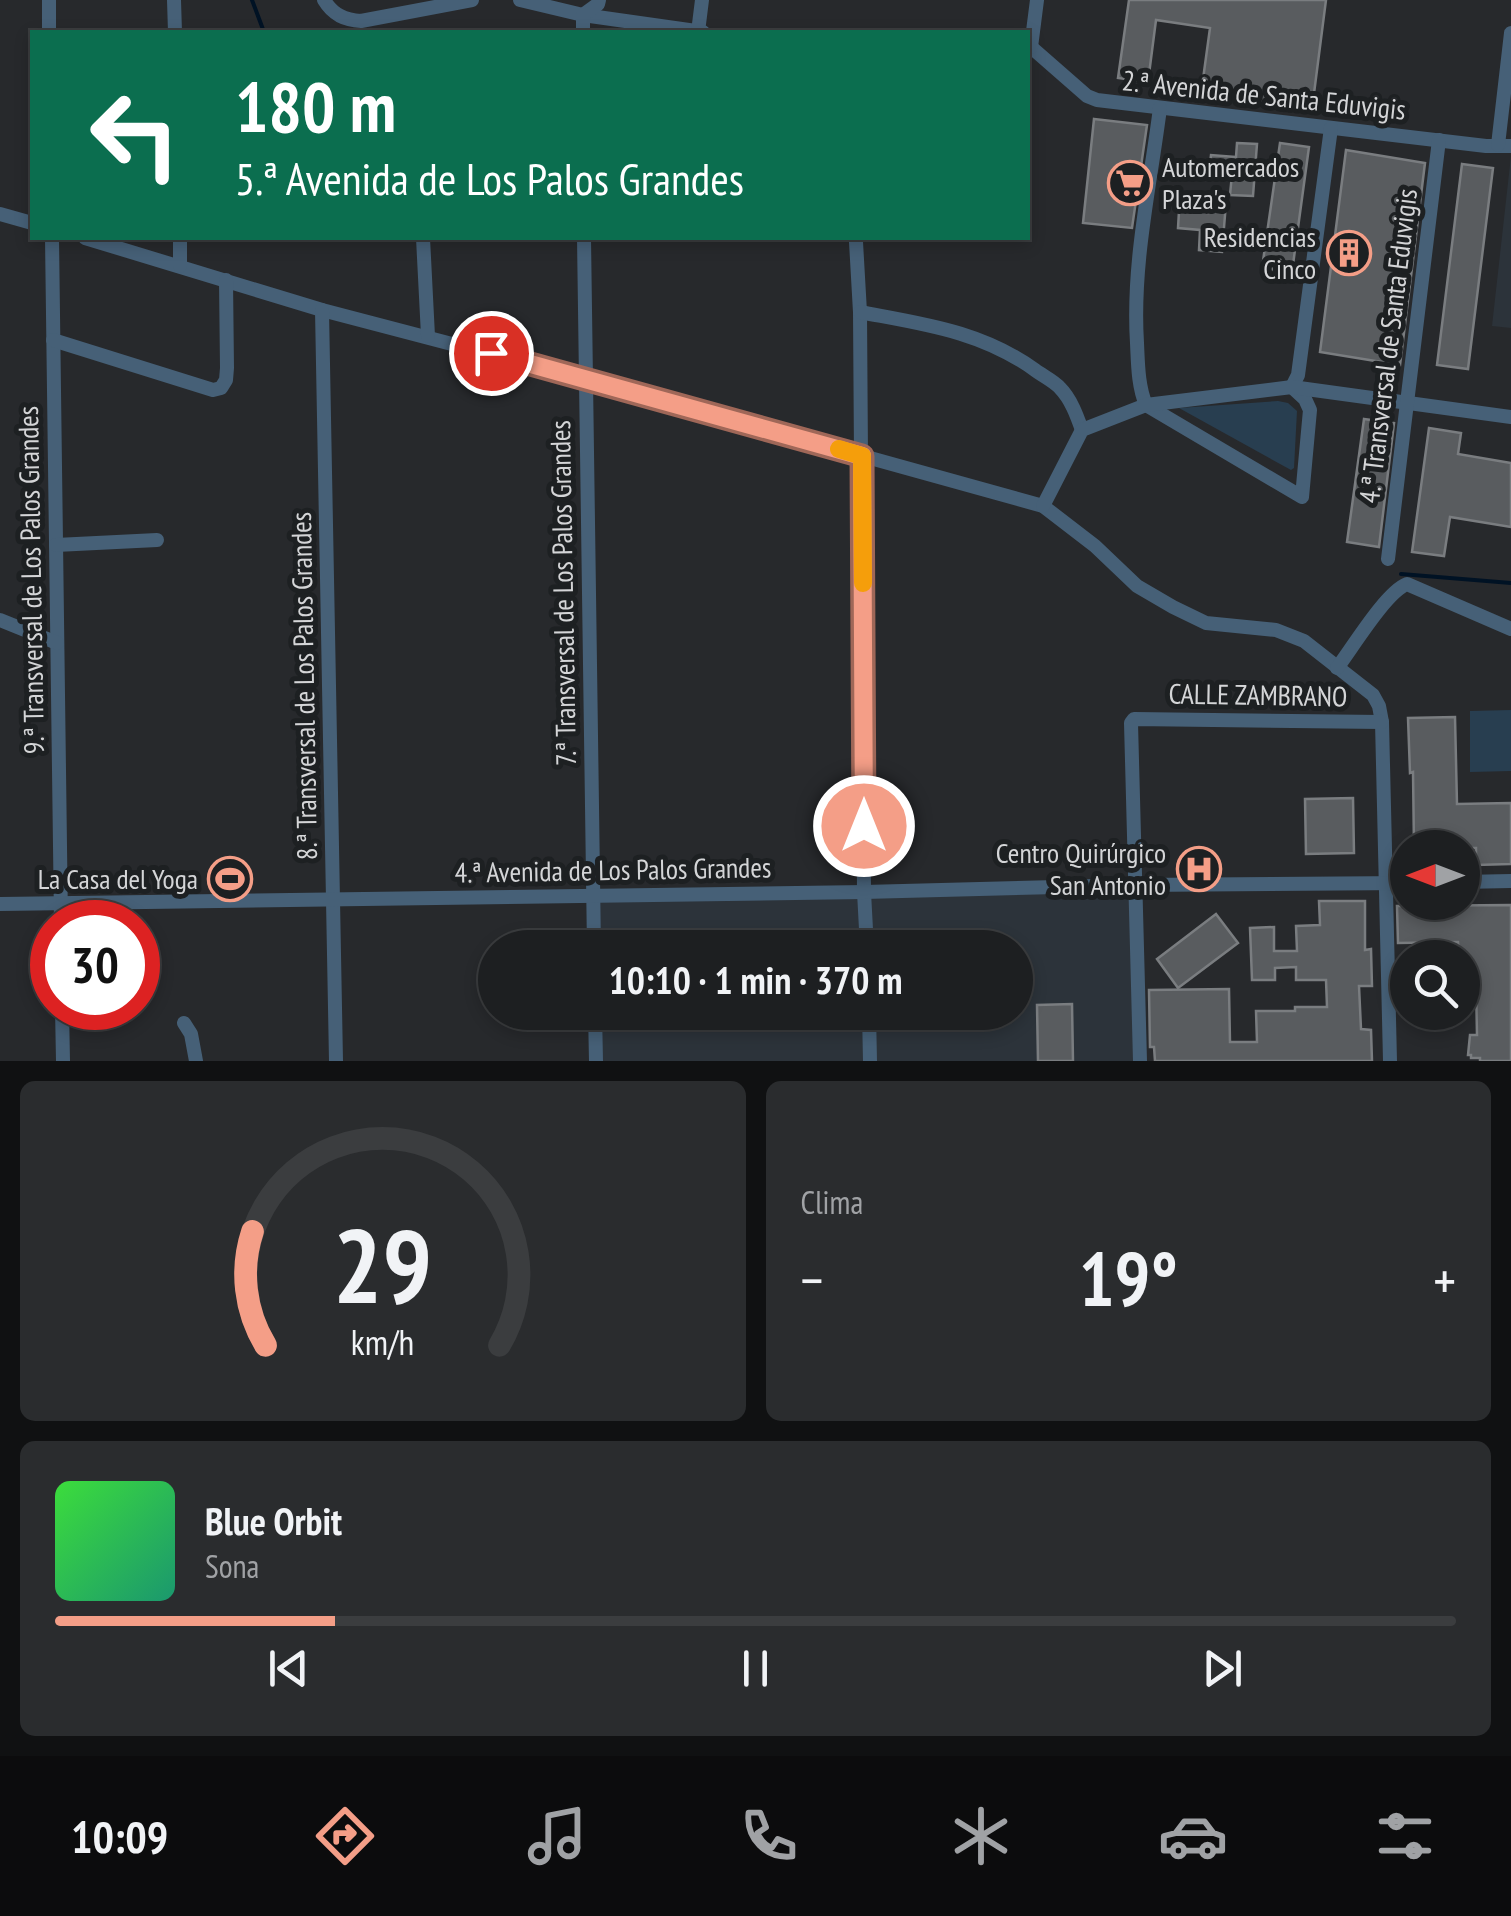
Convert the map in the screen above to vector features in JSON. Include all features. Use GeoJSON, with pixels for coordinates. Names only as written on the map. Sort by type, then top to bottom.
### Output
{"type":"FeatureCollection","features":[{"type":"Feature","properties":{"kind":"street"},"geometry":{"type":"LineString","coordinates":[[49,0],[49,30]]}},
{"type":"Feature","properties":{"kind":"street"},"geometry":{"type":"LineString","coordinates":[[174,0],[174,30]]}},
{"type":"Feature","properties":{"kind":"street"},"geometry":{"type":"LineString","coordinates":[[324,0],[336,14],[361,22],[472,0]]}},
{"type":"Feature","properties":{"kind":"street"},"geometry":{"type":"LineString","coordinates":[[520,0],[583,15],[687,30]]}},
{"type":"Feature","properties":{"kind":"street"},"geometry":{"type":"LineString","coordinates":[[583,15],[599,0]]}},
{"type":"Feature","properties":{"kind":"street"},"geometry":{"type":"LineString","coordinates":[[701,30],[702,0]]}},
{"type":"Feature","properties":{"kind":"street"},"geometry":{"type":"LineString","coordinates":[[1030,39],[1036,0]]}},
{"type":"Feature","properties":{"kind":"street"},"geometry":{"type":"LineString","coordinates":[[583,15],[583,30]]}},
{"type":"Feature","properties":{"kind":"street"},"geometry":{"type":"LineString","coordinates":[[1504,145],[1511,33]]}},
{"type":"Feature","properties":{"kind":"street","name":"2.ª Avenida de Santa Eduvigis"},"geometry":{"type":"LineString","coordinates":[[1030,47],[1087,96],[1112,103],[1504,145]]}},
{"type":"Feature","properties":{"kind":"street"},"geometry":{"type":"LineString","coordinates":[[1160,108],[1138,256],[1136,321],[1141,392],[1146,405],[1302,497],[1310,410],[1292,387]]}},
{"type":"Feature","properties":{"kind":"street"},"geometry":{"type":"LineString","coordinates":[[1292,387],[1298,375],[1332,128]]}},
{"type":"Feature","properties":{"kind":"street","name":"4.ª Transversal de Santa Eduvigis"},"geometry":{"type":"LineString","coordinates":[[1388,558],[1438,140]]}},
{"type":"Feature","properties":{"kind":"street"},"geometry":{"type":"LineString","coordinates":[[0,214],[30,222]]}},
{"type":"Feature","properties":{"kind":"street","name":"9.ª Transversal de Los Palos Grandes"},"geometry":{"type":"LineString","coordinates":[[52,240],[60,900]]}},
{"type":"Feature","properties":{"kind":"street"},"geometry":{"type":"LineString","coordinates":[[92,240],[322,310],[1043,506],[1095,546],[1137,586],[1172,607],[1206,623],[1276,630],[1304,641],[1373,695],[1379,706],[1390,1061]]}},
{"type":"Feature","properties":{"kind":"street"},"geometry":{"type":"LineString","coordinates":[[180,240],[180,266]]}},
{"type":"Feature","properties":{"kind":"street"},"geometry":{"type":"LineString","coordinates":[[422,240],[428,336]]}},
{"type":"Feature","properties":{"kind":"street","name":"7.ª Transversal de Los Palos Grandes"},"geometry":{"type":"LineString","coordinates":[[584,240],[594,930]]}},
{"type":"Feature","properties":{"kind":"street"},"geometry":{"type":"LineString","coordinates":[[856,242],[866,930]]}},
{"type":"Feature","properties":{"kind":"street"},"geometry":{"type":"LineString","coordinates":[[53,340],[212,390],[221,388],[228,368],[226,280]]}},
{"type":"Feature","properties":{"kind":"street","name":"8.ª Transversal de Los Palos Grandes"},"geometry":{"type":"LineString","coordinates":[[322,310],[336,1061]]}},
{"type":"Feature","properties":{"kind":"street"},"geometry":{"type":"LineString","coordinates":[[860,312],[956,331],[1006,352],[1061,389],[1082,430]]}},
{"type":"Feature","properties":{"kind":"street"},"geometry":{"type":"LineString","coordinates":[[1043,506],[1082,430],[1146,405],[1292,387],[1511,417]]}},
{"type":"Feature","properties":{"kind":"street"},"geometry":{"type":"LineString","coordinates":[[56,545],[157,540]]}},
{"type":"Feature","properties":{"kind":"street"},"geometry":{"type":"LineString","coordinates":[[1338,668],[1402,585],[1511,629]]}},
{"type":"Feature","properties":{"kind":"street"},"geometry":{"type":"LineString","coordinates":[[2,623],[57,643]]}},
{"type":"Feature","properties":{"kind":"street","name":"CALLE ZAMBRANO"},"geometry":{"type":"LineString","coordinates":[[1137,884],[1134,718],[1382,722]]}},
{"type":"Feature","properties":{"kind":"street"},"geometry":{"type":"LineString","coordinates":[[1480,881],[1511,880]]}},
{"type":"Feature","properties":{"kind":"street","name":"4.ª Avenida de Los Palos Grandes"},"geometry":{"type":"LineString","coordinates":[[160,902],[1390,883]]}},
{"type":"Feature","properties":{"kind":"street"},"geometry":{"type":"LineString","coordinates":[[1137,884],[1140,1061]]}},
{"type":"Feature","properties":{"kind":"street","name":"4.ª Avenida de Los Palos Grandes"},"geometry":{"type":"LineString","coordinates":[[0,904],[30,904]]}},
{"type":"Feature","properties":{"kind":"street"},"geometry":{"type":"LineString","coordinates":[[184,1023],[191,1034],[196,1061]]}},
{"type":"Feature","properties":{"kind":"street"},"geometry":{"type":"LineString","coordinates":[[62,1030],[62,1061]]}},
{"type":"Feature","properties":{"kind":"street"},"geometry":{"type":"LineString","coordinates":[[595,1030],[596,1061]]}},
{"type":"Feature","properties":{"kind":"street"},"geometry":{"type":"LineString","coordinates":[[869,1030],[870,1061]]}},
{"type":"Feature","properties":{"kind":"shaded area"},"geometry":{"type":"Polygon","coordinates":[[[1511,156],[1511,328],[1492,326],[1511,156]]]}},
{"type":"Feature","properties":{"kind":"shaded area"},"geometry":{"type":"Polygon","coordinates":[[[1278,401],[1297,411],[1291,470],[1179,408],[1278,401]]]}},
{"type":"Feature","properties":{"kind":"shaded area"},"geometry":{"type":"Polygon","coordinates":[[[1511,710],[1511,771],[1470,772],[1470,711],[1511,710]]]}},
{"type":"Feature","properties":{"kind":"shaded area"},"geometry":{"type":"Polygon","coordinates":[[[1137,885],[1140,1061],[596,1061],[595,1030],[1033,1030],[1033,930],[594,930],[593,895],[1137,885]]]}},
{"type":"Feature","properties":{"kind":"building"},"geometry":{"type":"Polygon","coordinates":[[[1129,0],[1326,0],[1312,109],[1201,94],[1210,28],[1156,20],[1148,82],[1118,78],[1129,0]]]}},
{"type":"Feature","properties":{"kind":"building"},"geometry":{"type":"Polygon","coordinates":[[[1094,119],[1147,125],[1132,228],[1083,223],[1094,119]]]}},
{"type":"Feature","properties":{"kind":"building"},"geometry":{"type":"Polygon","coordinates":[[[1237,143],[1257,144],[1253,196],[1230,195],[1232,174],[1209,172],[1211,155],[1236,157],[1237,143]]]}},
{"type":"Feature","properties":{"kind":"building"},"geometry":{"type":"Polygon","coordinates":[[[1280,143],[1309,147],[1292,272],[1262,268],[1280,143]]]}},
{"type":"Feature","properties":{"kind":"building"},"geometry":{"type":"Polygon","coordinates":[[[1346,150],[1425,163],[1400,365],[1320,352],[1346,150]]]}},
{"type":"Feature","properties":{"kind":"building"},"geometry":{"type":"Polygon","coordinates":[[[1462,164],[1493,168],[1468,369],[1437,365],[1462,164]]]}},
{"type":"Feature","properties":{"kind":"building"},"geometry":{"type":"Polygon","coordinates":[[[1209,202],[1226,203],[1222,252],[1199,250],[1200,230],[1178,228],[1179,211],[1208,213],[1209,202]]]}},
{"type":"Feature","properties":{"kind":"building"},"geometry":{"type":"Polygon","coordinates":[[[1364,419],[1394,423],[1379,547],[1347,542],[1364,419]]]}},
{"type":"Feature","properties":{"kind":"building"},"geometry":{"type":"Polygon","coordinates":[[[1429,428],[1461,433],[1458,454],[1511,463],[1511,527],[1450,517],[1444,556],[1412,552],[1429,428]]]}},
{"type":"Feature","properties":{"kind":"building"},"geometry":{"type":"Polygon","coordinates":[[[1455,717],[1457,804],[1511,803],[1511,864],[1480,865],[1480,830],[1414,830],[1408,718],[1455,717]]]}},
{"type":"Feature","properties":{"kind":"building"},"geometry":{"type":"Polygon","coordinates":[[[1353,798],[1354,853],[1306,854],[1305,799],[1353,798]]]}},
{"type":"Feature","properties":{"kind":"building"},"geometry":{"type":"Polygon","coordinates":[[[1319,901],[1365,901],[1365,950],[1371,949],[1372,986],[1359,986],[1361,1029],[1371,1030],[1372,1061],[1155,1061],[1154,1047],[1150,1047],[1149,990],[1229,989],[1230,1042],[1257,1042],[1256,1011],[1327,1007],[1326,980],[1296,980],[1296,967],[1275,968],[1275,980],[1252,980],[1250,928],[1274,927],[1274,951],[1297,951],[1296,926],[1320,925],[1319,901]]]}},
{"type":"Feature","properties":{"kind":"building"},"geometry":{"type":"Polygon","coordinates":[[[1480,905],[1511,905],[1511,1061],[1480,1061],[1468,1055],[1470,1035],[1477,1035],[1480,1030],[1480,940],[1398,940],[1397,920],[1480,920],[1480,905]]]}},
{"type":"Feature","properties":{"kind":"building"},"geometry":{"type":"Polygon","coordinates":[[[1216,914],[1238,943],[1178,988],[1157,959],[1216,914]]]}},
{"type":"Feature","properties":{"kind":"building"},"geometry":{"type":"Polygon","coordinates":[[[1072,1004],[1073,1061],[1038,1061],[1037,1005],[1072,1004]]]}},
{"type":"Feature","properties":{"kind":"waterway"},"geometry":{"type":"LineString","coordinates":[[252,0],[263,30]]}},
{"type":"Feature","properties":{"kind":"waterway"},"geometry":{"type":"LineString","coordinates":[[1401,574],[1511,583]]}},
{"type":"Feature","properties":{"kind":"slow traffic"},"geometry":{"type":"LineString","coordinates":[[839,449],[862,456],[863,583]]}},
{"type":"Feature","properties":{"kind":"place","name":"Automercados Plaza's"},"geometry":{"type":"Point","coordinates":[1130,183]}},
{"type":"Feature","properties":{"kind":"place","name":"Residencias Cinco"},"geometry":{"type":"Point","coordinates":[1349,253]}},
{"type":"Feature","properties":{"kind":"place","name":"Centro Quirúrgico San Antonio"},"geometry":{"type":"Point","coordinates":[1199,869]}},
{"type":"Feature","properties":{"kind":"place","name":"La Casa del Yoga"},"geometry":{"type":"Point","coordinates":[230,879]}},
{"type":"Feature","properties":{"kind":"route"},"geometry":{"type":"LineString","coordinates":[[491,353],[862,456],[864,826]]}}]}
